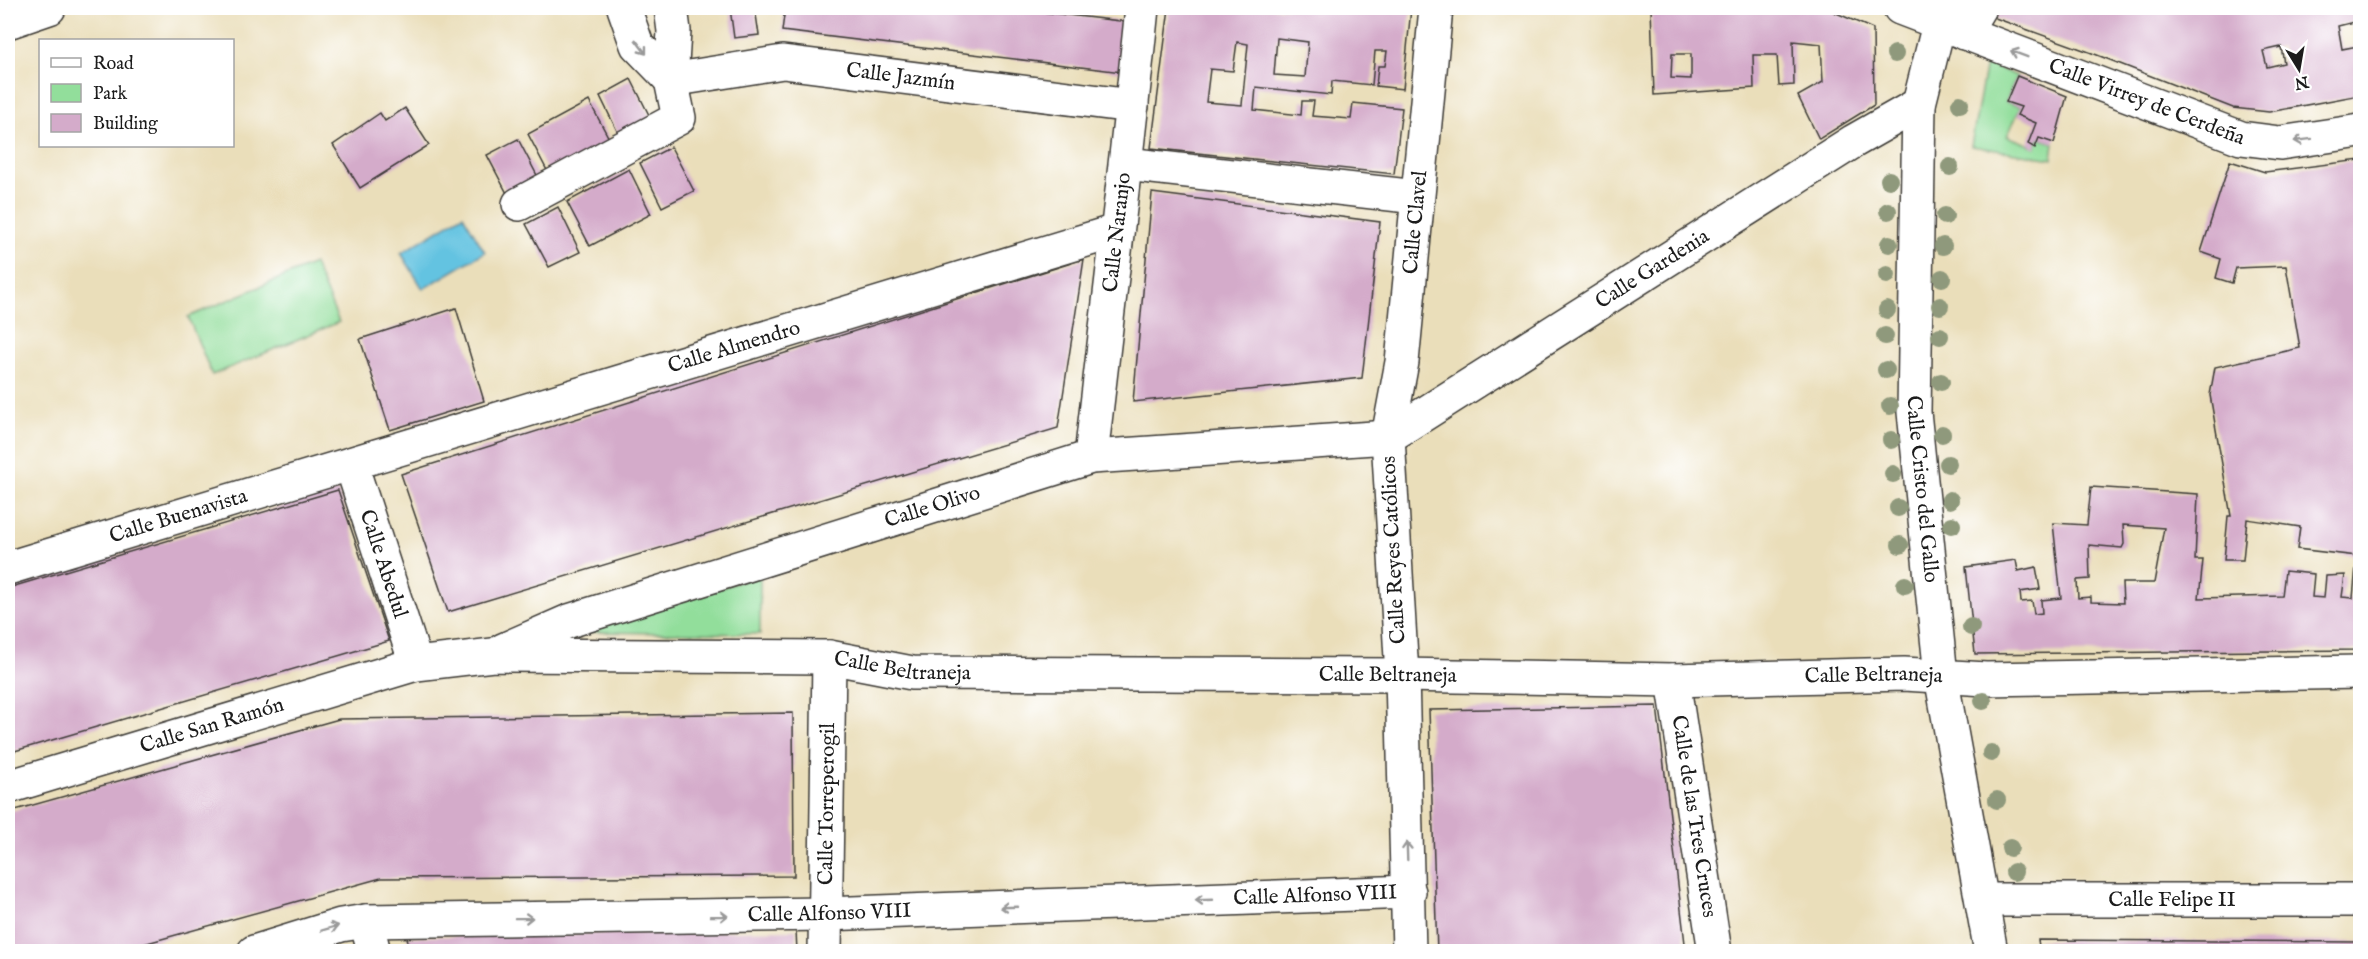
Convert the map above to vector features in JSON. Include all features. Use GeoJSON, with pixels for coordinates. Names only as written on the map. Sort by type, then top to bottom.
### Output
{"type":"FeatureCollection","features":[{"type":"Feature","properties":{"kind":"street"},"geometry":{"type":"LineString","coordinates":[[8,22],[49,8]]}},
{"type":"Feature","properties":{"kind":"street"},"geometry":{"type":"LineString","coordinates":[[624,8],[637,45],[671,80]]}},
{"type":"Feature","properties":{"kind":"street"},"geometry":{"type":"LineString","coordinates":[[519,204],[679,118],[671,80],[674,31],[671,8]]}},
{"type":"Feature","properties":{"kind":"street","name":"Calle Naranjo"},"geometry":{"type":"LineString","coordinates":[[1091,457],[1142,8]]}},
{"type":"Feature","properties":{"kind":"street","name":"Calle Clavel"},"geometry":{"type":"LineString","coordinates":[[1388,437],[1402,362],[1436,8]]}},
{"type":"Feature","properties":{"kind":"street","name":"Calle Virrey de Cerdeña"},"geometry":{"type":"LineString","coordinates":[[1900,8],[1961,21],[2241,138],[2280,143],[2361,131]]}},
{"type":"Feature","properties":{"kind":"street","name":"Calle Cristo del Gallo"},"geometry":{"type":"LineString","coordinates":[[1961,21],[1918,104],[1914,412],[1941,676],[1991,951]]}},
{"type":"Feature","properties":{"kind":"street","name":"Calle Jazmín"},"geometry":{"type":"LineString","coordinates":[[671,80],[783,62],[1132,106]]}},
{"type":"Feature","properties":{"kind":"street","name":"Calle Gardenia"},"geometry":{"type":"LineString","coordinates":[[1388,437],[1854,141],[1918,104]]}},
{"type":"Feature","properties":{"kind":"street"},"geometry":{"type":"LineString","coordinates":[[1126,164],[1417,197]]}},
{"type":"Feature","properties":{"kind":"street","name":"Calle Almendro"},"geometry":{"type":"LineString","coordinates":[[351,464],[1116,231]]}},
{"type":"Feature","properties":{"kind":"street","name":"Calle Olivo"},"geometry":{"type":"LineString","coordinates":[[493,655],[569,621],[1091,457],[1388,437]]}},
{"type":"Feature","properties":{"kind":"street","name":"Calle Reyes Católicos"},"geometry":{"type":"LineString","coordinates":[[1388,437],[1402,675],[1409,951]]}},
{"type":"Feature","properties":{"kind":"street","name":"Calle Buenavista"},"geometry":{"type":"LineString","coordinates":[[8,568],[351,464]]}},
{"type":"Feature","properties":{"kind":"street","name":"Calle Abedul"},"geometry":{"type":"LineString","coordinates":[[351,464],[416,664]]}},
{"type":"Feature","properties":{"kind":"street","name":"Calle Beltraneja"},"geometry":{"type":"LineString","coordinates":[[416,664],[493,655],[829,657],[912,674],[1402,675],[1673,680],[1904,674],[1986,679],[2361,672]]}},
{"type":"Feature","properties":{"kind":"street","name":"Calle Torreperogil"},"geometry":{"type":"LineString","coordinates":[[825,951],[829,657]]}},
{"type":"Feature","properties":{"kind":"street","name":"Calle San Ramón"},"geometry":{"type":"LineString","coordinates":[[8,787],[416,664]]}},
{"type":"Feature","properties":{"kind":"street","name":"Calle de las Tres Cruces"},"geometry":{"type":"LineString","coordinates":[[1673,680],[1715,951]]}},
{"type":"Feature","properties":{"kind":"street","name":"Calle Alfonso VIII"},"geometry":{"type":"LineString","coordinates":[[254,951],[342,925],[370,936],[825,914],[1409,892]]}},
{"type":"Feature","properties":{"kind":"street","name":"Calle Felipe II"},"geometry":{"type":"LineString","coordinates":[[1983,900],[2361,900]]}},
{"type":"Feature","properties":{"kind":"green space"},"geometry":{"type":"Polygon","coordinates":[[[1986,63],[2017,76],[2006,102],[2021,107],[2007,136],[2035,147],[2039,138],[2054,143],[2052,159],[1971,146],[1986,63]]]}},
{"type":"Feature","properties":{"kind":"green space"},"geometry":{"type":"Polygon","coordinates":[[[314,264],[339,322],[212,375],[188,317],[314,264]]]}},
{"type":"Feature","properties":{"kind":"green space"},"geometry":{"type":"Polygon","coordinates":[[[760,575],[760,634],[582,632],[760,575]]]}},
{"type":"Feature","properties":{"kind":"water"},"geometry":{"type":"Polygon","coordinates":[[[463,215],[485,252],[423,289],[401,253],[463,215]]]}},
{"type":"Feature","properties":{"kind":"building"},"geometry":{"type":"Polygon","coordinates":[[[730,8],[755,8],[759,35],[734,38],[730,8]]]}},
{"type":"Feature","properties":{"kind":"building"},"geometry":{"type":"Polygon","coordinates":[[[785,8],[1007,8],[1129,22],[1122,72],[782,31],[785,8]]]}},
{"type":"Feature","properties":{"kind":"building"},"geometry":{"type":"Polygon","coordinates":[[[1169,8],[1411,8],[1403,89],[1376,86],[1378,66],[1385,66],[1387,51],[1375,51],[1372,85],[1332,81],[1331,95],[1256,87],[1254,110],[1301,115],[1302,101],[1314,101],[1312,116],[1351,119],[1353,103],[1402,108],[1394,174],[1151,148],[1169,8]],[[1277,38],[1274,75],[1305,77],[1308,42],[1277,38]],[[1237,42],[1233,71],[1210,69],[1206,102],[1242,105],[1248,44],[1237,42]]]}},
{"type":"Feature","properties":{"kind":"building"},"geometry":{"type":"Polygon","coordinates":[[[1651,8],[1825,8],[1873,29],[1874,105],[1819,139],[1798,96],[1823,82],[1821,44],[1793,41],[1794,85],[1779,86],[1777,55],[1753,55],[1754,88],[1654,95],[1651,8]],[[1672,54],[1671,78],[1691,79],[1691,54],[1672,54]]]}},
{"type":"Feature","properties":{"kind":"building"},"geometry":{"type":"Polygon","coordinates":[[[1997,8],[2360,8],[2360,95],[2269,112],[2233,108],[1995,18],[1997,8]],[[2354,22],[2338,26],[2342,49],[2358,46],[2354,22]],[[2281,47],[2263,51],[2267,67],[2284,63],[2281,47]]]}},
{"type":"Feature","properties":{"kind":"building"},"geometry":{"type":"Polygon","coordinates":[[[2017,76],[2067,96],[2054,143],[2039,138],[2035,148],[2028,144],[2036,123],[2017,115],[2021,107],[2006,102],[2017,76]]]}},
{"type":"Feature","properties":{"kind":"building"},"geometry":{"type":"Polygon","coordinates":[[[631,79],[654,125],[622,141],[600,96],[631,79]]]}},
{"type":"Feature","properties":{"kind":"building"},"geometry":{"type":"Polygon","coordinates":[[[589,101],[613,146],[552,180],[528,134],[589,101]]]}},
{"type":"Feature","properties":{"kind":"building"},"geometry":{"type":"Polygon","coordinates":[[[405,108],[429,145],[360,188],[333,145],[380,113],[385,121],[405,108]]]}},
{"type":"Feature","properties":{"kind":"building"},"geometry":{"type":"Polygon","coordinates":[[[518,139],[542,185],[511,201],[487,155],[518,139]]]}},
{"type":"Feature","properties":{"kind":"building"},"geometry":{"type":"Polygon","coordinates":[[[671,147],[694,191],[662,207],[640,163],[671,147]]]}},
{"type":"Feature","properties":{"kind":"building"},"geometry":{"type":"Polygon","coordinates":[[[2360,160],[2360,650],[1975,654],[1966,567],[2016,560],[2018,571],[2036,567],[2040,589],[2020,592],[2021,602],[2032,601],[2034,614],[2042,613],[2041,600],[2061,598],[2053,523],[2087,525],[2091,487],[2198,494],[2195,560],[2203,560],[2199,598],[2282,596],[2285,571],[2314,574],[2312,597],[2324,598],[2326,576],[2345,575],[2342,597],[2353,598],[2357,556],[2297,549],[2300,527],[2247,519],[2243,560],[2224,560],[2228,516],[2231,516],[2210,395],[2215,367],[2300,348],[2286,266],[2236,268],[2232,283],[2216,278],[2221,259],[2201,252],[2230,161],[2265,172],[2360,160]],[[2123,525],[2124,544],[2122,548],[2089,545],[2090,579],[2077,580],[2078,598],[2091,597],[2091,602],[2123,603],[2122,583],[2154,583],[2164,528],[2123,525]]]}},
{"type":"Feature","properties":{"kind":"building"},"geometry":{"type":"Polygon","coordinates":[[[629,169],[651,214],[590,246],[567,202],[629,169]]]}},
{"type":"Feature","properties":{"kind":"building"},"geometry":{"type":"Polygon","coordinates":[[[1152,193],[1380,222],[1362,378],[1133,402],[1152,193]]]}},
{"type":"Feature","properties":{"kind":"building"},"geometry":{"type":"Polygon","coordinates":[[[558,207],[580,252],[549,267],[526,224],[558,207]]]}},
{"type":"Feature","properties":{"kind":"building"},"geometry":{"type":"Polygon","coordinates":[[[1084,259],[1058,428],[448,612],[401,474],[1084,259]]]}},
{"type":"Feature","properties":{"kind":"building"},"geometry":{"type":"Polygon","coordinates":[[[456,308],[484,401],[390,430],[360,339],[456,308]]]}},
{"type":"Feature","properties":{"kind":"building"},"geometry":{"type":"Polygon","coordinates":[[[338,490],[389,641],[8,753],[8,588],[338,490]]]}},
{"type":"Feature","properties":{"kind":"building"},"geometry":{"type":"Polygon","coordinates":[[[1657,706],[1686,952],[1437,952],[1429,710],[1657,706]]]}},
{"type":"Feature","properties":{"kind":"building"},"geometry":{"type":"Polygon","coordinates":[[[793,713],[794,876],[381,878],[115,952],[8,952],[8,812],[339,719],[793,713]]]}},
{"type":"Feature","properties":{"kind":"building"},"geometry":{"type":"Polygon","coordinates":[[[796,930],[797,952],[410,952],[407,937],[796,930]]]}},
{"type":"Feature","properties":{"kind":"building"},"geometry":{"type":"Polygon","coordinates":[[[2038,940],[2360,942],[2360,952],[2040,952],[2038,940]]]}}]}
